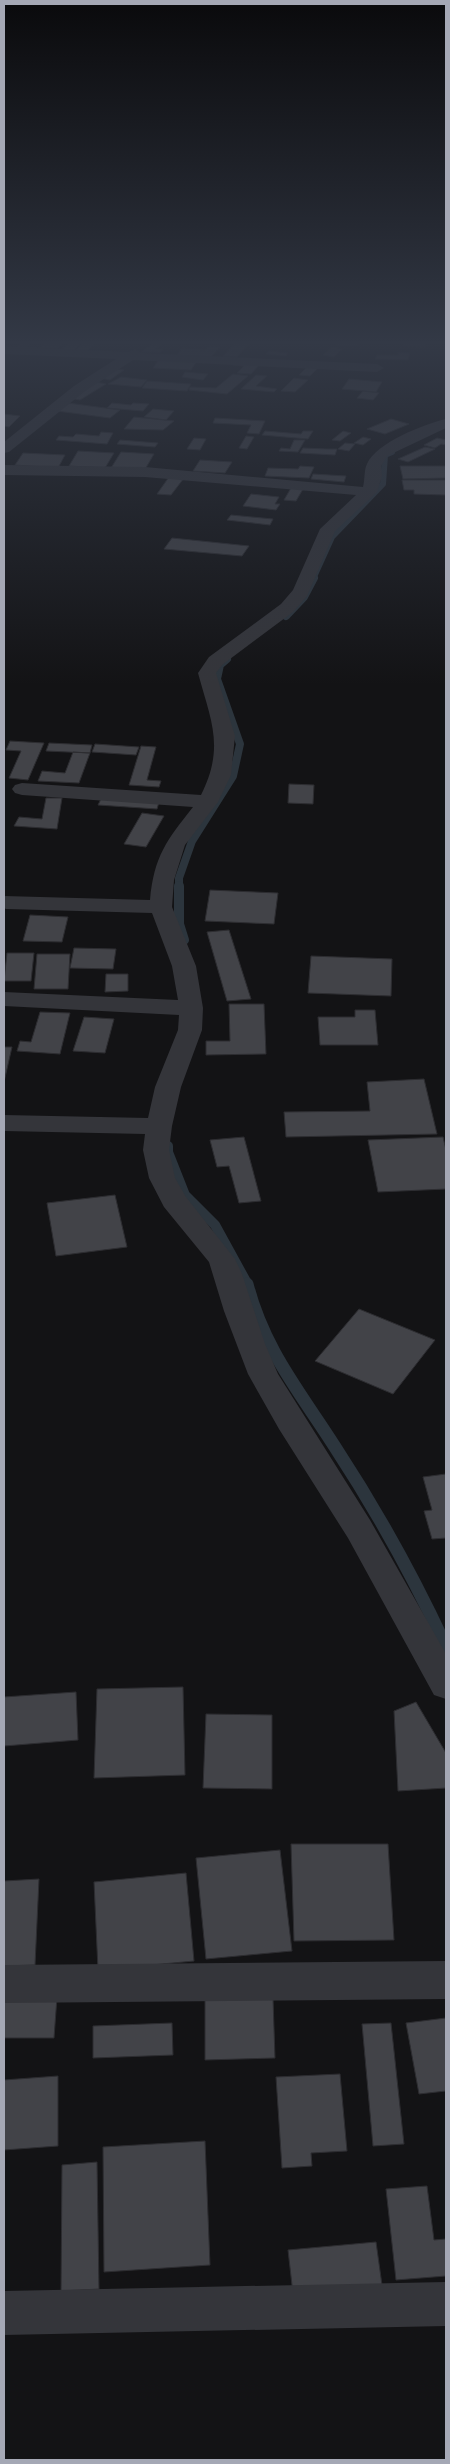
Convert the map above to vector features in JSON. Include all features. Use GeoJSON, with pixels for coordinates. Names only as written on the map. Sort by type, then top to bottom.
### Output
{"type":"FeatureCollection","features":[{"type":"Feature","properties":{"kind":"street"},"geometry":{"type":"LineString","coordinates":[[380,455],[373,466],[374,476],[370,492],[328,529],[301,592],[287,608],[215,661],[207,673],[224,736],[221,775],[208,802],[176,844],[163,880],[162,907],[184,966],[191,1008],[190,1030],[168,1087],[159,1126],[156,1150],[162,1178],[174,1201],[221,1259],[228,1274],[238,1311],[250,1344],[263,1374],[290,1421],[359,1529],[446,1686]]}},
{"type":"Feature","properties":{"kind":"street"},"geometry":{"type":"LineString","coordinates":[[4,470],[145,472],[370,492]]}},
{"type":"Feature","properties":{"kind":"street"},"geometry":{"type":"LineString","coordinates":[[22,789],[208,802]]}},
{"type":"Feature","properties":{"kind":"street"},"geometry":{"type":"LineString","coordinates":[[6,902],[162,907]]}},
{"type":"Feature","properties":{"kind":"street"},"geometry":{"type":"LineString","coordinates":[[4,999],[191,1008]]}},
{"type":"Feature","properties":{"kind":"street"},"geometry":{"type":"LineString","coordinates":[[4,1123],[159,1126]]}},
{"type":"Feature","properties":{"kind":"street"},"geometry":{"type":"LineString","coordinates":[[4,1984],[446,1980]]}},
{"type":"Feature","properties":{"kind":"street"},"geometry":{"type":"LineString","coordinates":[[4,2313],[446,2304]]}},
{"type":"Feature","properties":{"kind":"building"},"geometry":{"type":"Polygon","coordinates":[[[22,455],[65,455],[58,468],[15,465],[22,455]]]}},
{"type":"Feature","properties":{"kind":"building"},"geometry":{"type":"Polygon","coordinates":[[[76,455],[113,455],[105,468],[69,466],[76,455]]]}},
{"type":"Feature","properties":{"kind":"building"},"geometry":{"type":"Polygon","coordinates":[[[119,455],[153,455],[144,471],[111,468],[119,455]]]}},
{"type":"Feature","properties":{"kind":"building"},"geometry":{"type":"Polygon","coordinates":[[[407,455],[423,455],[408,462],[398,459],[407,455]]]}},
{"type":"Feature","properties":{"kind":"building"},"geometry":{"type":"Polygon","coordinates":[[[200,460],[232,462],[225,473],[193,471],[200,460]]]}},
{"type":"Feature","properties":{"kind":"building"},"geometry":{"type":"Polygon","coordinates":[[[300,466],[314,467],[309,478],[265,476],[268,468],[298,469],[300,466]]]}},
{"type":"Feature","properties":{"kind":"building"},"geometry":{"type":"Polygon","coordinates":[[[400,466],[446,466],[446,478],[403,479],[400,466]]]}},
{"type":"Feature","properties":{"kind":"building"},"geometry":{"type":"Polygon","coordinates":[[[313,474],[346,476],[344,482],[311,479],[313,474]]]}},
{"type":"Feature","properties":{"kind":"building"},"geometry":{"type":"Polygon","coordinates":[[[169,477],[184,478],[171,495],[157,494],[169,477]]]}},
{"type":"Feature","properties":{"kind":"building"},"geometry":{"type":"Polygon","coordinates":[[[402,480],[446,480],[446,495],[414,494],[414,490],[404,490],[402,480]]]}},
{"type":"Feature","properties":{"kind":"building"},"geometry":{"type":"Polygon","coordinates":[[[291,488],[303,489],[296,501],[284,500],[291,488]]]}},
{"type":"Feature","properties":{"kind":"building"},"geometry":{"type":"Polygon","coordinates":[[[251,494],[279,497],[275,504],[280,504],[276,510],[243,506],[251,494]]]}},
{"type":"Feature","properties":{"kind":"building"},"geometry":{"type":"Polygon","coordinates":[[[231,515],[273,519],[270,525],[227,520],[231,515]]]}},
{"type":"Feature","properties":{"kind":"building"},"geometry":{"type":"Polygon","coordinates":[[[172,538],[249,546],[242,556],[164,549],[172,538]]]}},
{"type":"Feature","properties":{"kind":"building"},"geometry":{"type":"Polygon","coordinates":[[[10,741],[44,743],[28,780],[9,778],[21,751],[6,750],[10,741]]]}},
{"type":"Feature","properties":{"kind":"building"},"geometry":{"type":"Polygon","coordinates":[[[49,743],[92,745],[90,753],[46,751],[49,743]]]}},
{"type":"Feature","properties":{"kind":"building"},"geometry":{"type":"Polygon","coordinates":[[[95,744],[139,747],[136,755],[92,752],[95,744]]]}},
{"type":"Feature","properties":{"kind":"building"},"geometry":{"type":"Polygon","coordinates":[[[141,746],[156,747],[147,780],[161,781],[159,787],[129,785],[141,746]]]}},
{"type":"Feature","properties":{"kind":"building"},"geometry":{"type":"Polygon","coordinates":[[[73,752],[90,753],[79,783],[38,781],[42,771],[65,773],[73,752]]]}},
{"type":"Feature","properties":{"kind":"building"},"geometry":{"type":"Polygon","coordinates":[[[289,784],[314,785],[313,804],[288,803],[289,784]]]}},
{"type":"Feature","properties":{"kind":"building"},"geometry":{"type":"Polygon","coordinates":[[[102,797],[159,802],[157,809],[98,805],[102,797]]]}},
{"type":"Feature","properties":{"kind":"building"},"geometry":{"type":"Polygon","coordinates":[[[46,798],[62,798],[57,829],[14,826],[19,817],[42,819],[46,798]]]}},
{"type":"Feature","properties":{"kind":"building"},"geometry":{"type":"Polygon","coordinates":[[[142,813],[164,816],[146,847],[124,844],[142,813]]]}},
{"type":"Feature","properties":{"kind":"building"},"geometry":{"type":"Polygon","coordinates":[[[210,890],[278,893],[274,924],[205,921],[210,890]]]}},
{"type":"Feature","properties":{"kind":"building"},"geometry":{"type":"Polygon","coordinates":[[[30,915],[68,917],[62,942],[23,941],[30,915]]]}},
{"type":"Feature","properties":{"kind":"building"},"geometry":{"type":"Polygon","coordinates":[[[229,930],[251,999],[227,1001],[207,932],[229,930]]]}},
{"type":"Feature","properties":{"kind":"building"},"geometry":{"type":"Polygon","coordinates":[[[74,948],[116,949],[113,969],[70,968],[74,948]]]}},
{"type":"Feature","properties":{"kind":"building"},"geometry":{"type":"Polygon","coordinates":[[[7,953],[34,953],[31,981],[4,981],[7,953]]]}},
{"type":"Feature","properties":{"kind":"building"},"geometry":{"type":"Polygon","coordinates":[[[37,954],[70,954],[68,989],[34,989],[37,954]]]}},
{"type":"Feature","properties":{"kind":"building"},"geometry":{"type":"Polygon","coordinates":[[[311,956],[392,959],[391,996],[308,993],[311,956]]]}},
{"type":"Feature","properties":{"kind":"building"},"geometry":{"type":"Polygon","coordinates":[[[106,974],[128,974],[128,991],[105,992],[106,974]]]}},
{"type":"Feature","properties":{"kind":"building"},"geometry":{"type":"Polygon","coordinates":[[[229,1004],[264,1004],[266,1054],[206,1055],[206,1041],[230,1041],[229,1004]]]}},
{"type":"Feature","properties":{"kind":"building"},"geometry":{"type":"Polygon","coordinates":[[[355,1010],[375,1010],[378,1045],[320,1045],[318,1017],[355,1017],[355,1010]]]}},
{"type":"Feature","properties":{"kind":"building"},"geometry":{"type":"Polygon","coordinates":[[[40,1012],[70,1013],[60,1054],[17,1051],[20,1041],[31,1042],[40,1012]]]}},
{"type":"Feature","properties":{"kind":"building"},"geometry":{"type":"Polygon","coordinates":[[[84,1017],[114,1019],[105,1053],[73,1051],[84,1017]]]}},
{"type":"Feature","properties":{"kind":"building"},"geometry":{"type":"Polygon","coordinates":[[[4,1047],[12,1047],[4,1082],[4,1047]]]}},
{"type":"Feature","properties":{"kind":"building"},"geometry":{"type":"Polygon","coordinates":[[[424,1079],[437,1134],[286,1137],[284,1112],[370,1111],[367,1082],[424,1079]]]}},
{"type":"Feature","properties":{"kind":"building"},"geometry":{"type":"Polygon","coordinates":[[[244,1137],[261,1201],[239,1203],[229,1166],[217,1167],[210,1140],[244,1137]]]}},
{"type":"Feature","properties":{"kind":"building"},"geometry":{"type":"Polygon","coordinates":[[[443,1137],[446,1150],[446,1189],[378,1192],[368,1140],[443,1137]]]}},
{"type":"Feature","properties":{"kind":"building"},"geometry":{"type":"Polygon","coordinates":[[[115,1195],[127,1247],[56,1256],[47,1203],[115,1195]]]}},
{"type":"Feature","properties":{"kind":"building"},"geometry":{"type":"Polygon","coordinates":[[[359,1309],[435,1340],[393,1394],[315,1361],[359,1309]]]}},
{"type":"Feature","properties":{"kind":"building"},"geometry":{"type":"Polygon","coordinates":[[[446,1474],[446,1538],[432,1539],[424,1511],[432,1510],[423,1477],[446,1474]]]}},
{"type":"Feature","properties":{"kind":"building"},"geometry":{"type":"Polygon","coordinates":[[[183,1687],[185,1775],[94,1778],[97,1689],[183,1687]]]}},
{"type":"Feature","properties":{"kind":"building"},"geometry":{"type":"Polygon","coordinates":[[[76,1692],[78,1740],[4,1746],[4,1697],[76,1692]]]}},
{"type":"Feature","properties":{"kind":"building"},"geometry":{"type":"Polygon","coordinates":[[[416,1702],[446,1753],[446,1788],[398,1791],[394,1711],[416,1702]]]}},
{"type":"Feature","properties":{"kind":"building"},"geometry":{"type":"Polygon","coordinates":[[[206,1714],[272,1715],[272,1789],[203,1788],[206,1714]]]}},
{"type":"Feature","properties":{"kind":"building"},"geometry":{"type":"Polygon","coordinates":[[[291,1844],[388,1844],[394,1940],[294,1941],[291,1844]]]}},
{"type":"Feature","properties":{"kind":"building"},"geometry":{"type":"Polygon","coordinates":[[[280,1850],[292,1951],[206,1959],[196,1858],[280,1850]]]}},
{"type":"Feature","properties":{"kind":"building"},"geometry":{"type":"Polygon","coordinates":[[[186,1873],[194,1961],[98,1970],[94,1882],[186,1873]]]}},
{"type":"Feature","properties":{"kind":"building"},"geometry":{"type":"Polygon","coordinates":[[[39,1879],[35,1965],[4,1966],[4,1881],[39,1879]]]}},
{"type":"Feature","properties":{"kind":"building"},"geometry":{"type":"Polygon","coordinates":[[[4,1996],[57,1997],[54,2038],[4,2038],[4,1996]]]}},
{"type":"Feature","properties":{"kind":"building"},"geometry":{"type":"Polygon","coordinates":[[[273,1998],[275,2058],[205,2060],[205,2000],[273,1998]]]}},
{"type":"Feature","properties":{"kind":"building"},"geometry":{"type":"Polygon","coordinates":[[[446,2018],[446,2091],[419,2094],[406,2023],[446,2018]]]}},
{"type":"Feature","properties":{"kind":"building"},"geometry":{"type":"Polygon","coordinates":[[[172,2023],[173,2055],[93,2058],[93,2026],[172,2023]]]}},
{"type":"Feature","properties":{"kind":"building"},"geometry":{"type":"Polygon","coordinates":[[[391,2023],[404,2144],[373,2146],[362,2024],[391,2023]]]}},
{"type":"Feature","properties":{"kind":"building"},"geometry":{"type":"Polygon","coordinates":[[[340,2074],[347,2151],[311,2153],[312,2166],[282,2168],[276,2077],[340,2074]]]}},
{"type":"Feature","properties":{"kind":"building"},"geometry":{"type":"Polygon","coordinates":[[[58,2076],[58,2146],[4,2150],[4,2080],[58,2076]]]}},
{"type":"Feature","properties":{"kind":"building"},"geometry":{"type":"Polygon","coordinates":[[[205,2141],[210,2265],[104,2272],[103,2147],[205,2141]]]}},
{"type":"Feature","properties":{"kind":"building"},"geometry":{"type":"Polygon","coordinates":[[[97,2162],[99,2289],[61,2291],[62,2165],[97,2162]]]}},
{"type":"Feature","properties":{"kind":"building"},"geometry":{"type":"Polygon","coordinates":[[[427,2186],[434,2240],[446,2239],[446,2276],[396,2280],[386,2189],[427,2186]]]}},
{"type":"Feature","properties":{"kind":"building"},"geometry":{"type":"Polygon","coordinates":[[[376,2242],[382,2285],[293,2294],[288,2250],[376,2242]]]}},
{"type":"Feature","properties":{"kind":"waterway"},"geometry":{"type":"LineString","coordinates":[[313,579],[332,537],[383,484],[385,455]]}},
{"type":"Feature","properties":{"kind":"waterway"},"geometry":{"type":"LineString","coordinates":[[286,616],[304,597],[314,578]]}},
{"type":"Feature","properties":{"kind":"waterway"},"geometry":{"type":"LineString","coordinates":[[184,940],[179,924],[179,878],[192,841],[233,776],[240,744],[217,679],[220,665],[227,659]]}},
{"type":"Feature","properties":{"kind":"waterway"},"geometry":{"type":"LineString","coordinates":[[168,1146],[168,1152],[185,1195],[215,1225],[248,1285]]}},
{"type":"Feature","properties":{"kind":"waterway"},"geometry":{"type":"LineString","coordinates":[[247,1284],[254,1308],[273,1350],[296,1389],[351,1471],[380,1520],[408,1570],[446,1647]]}}]}
